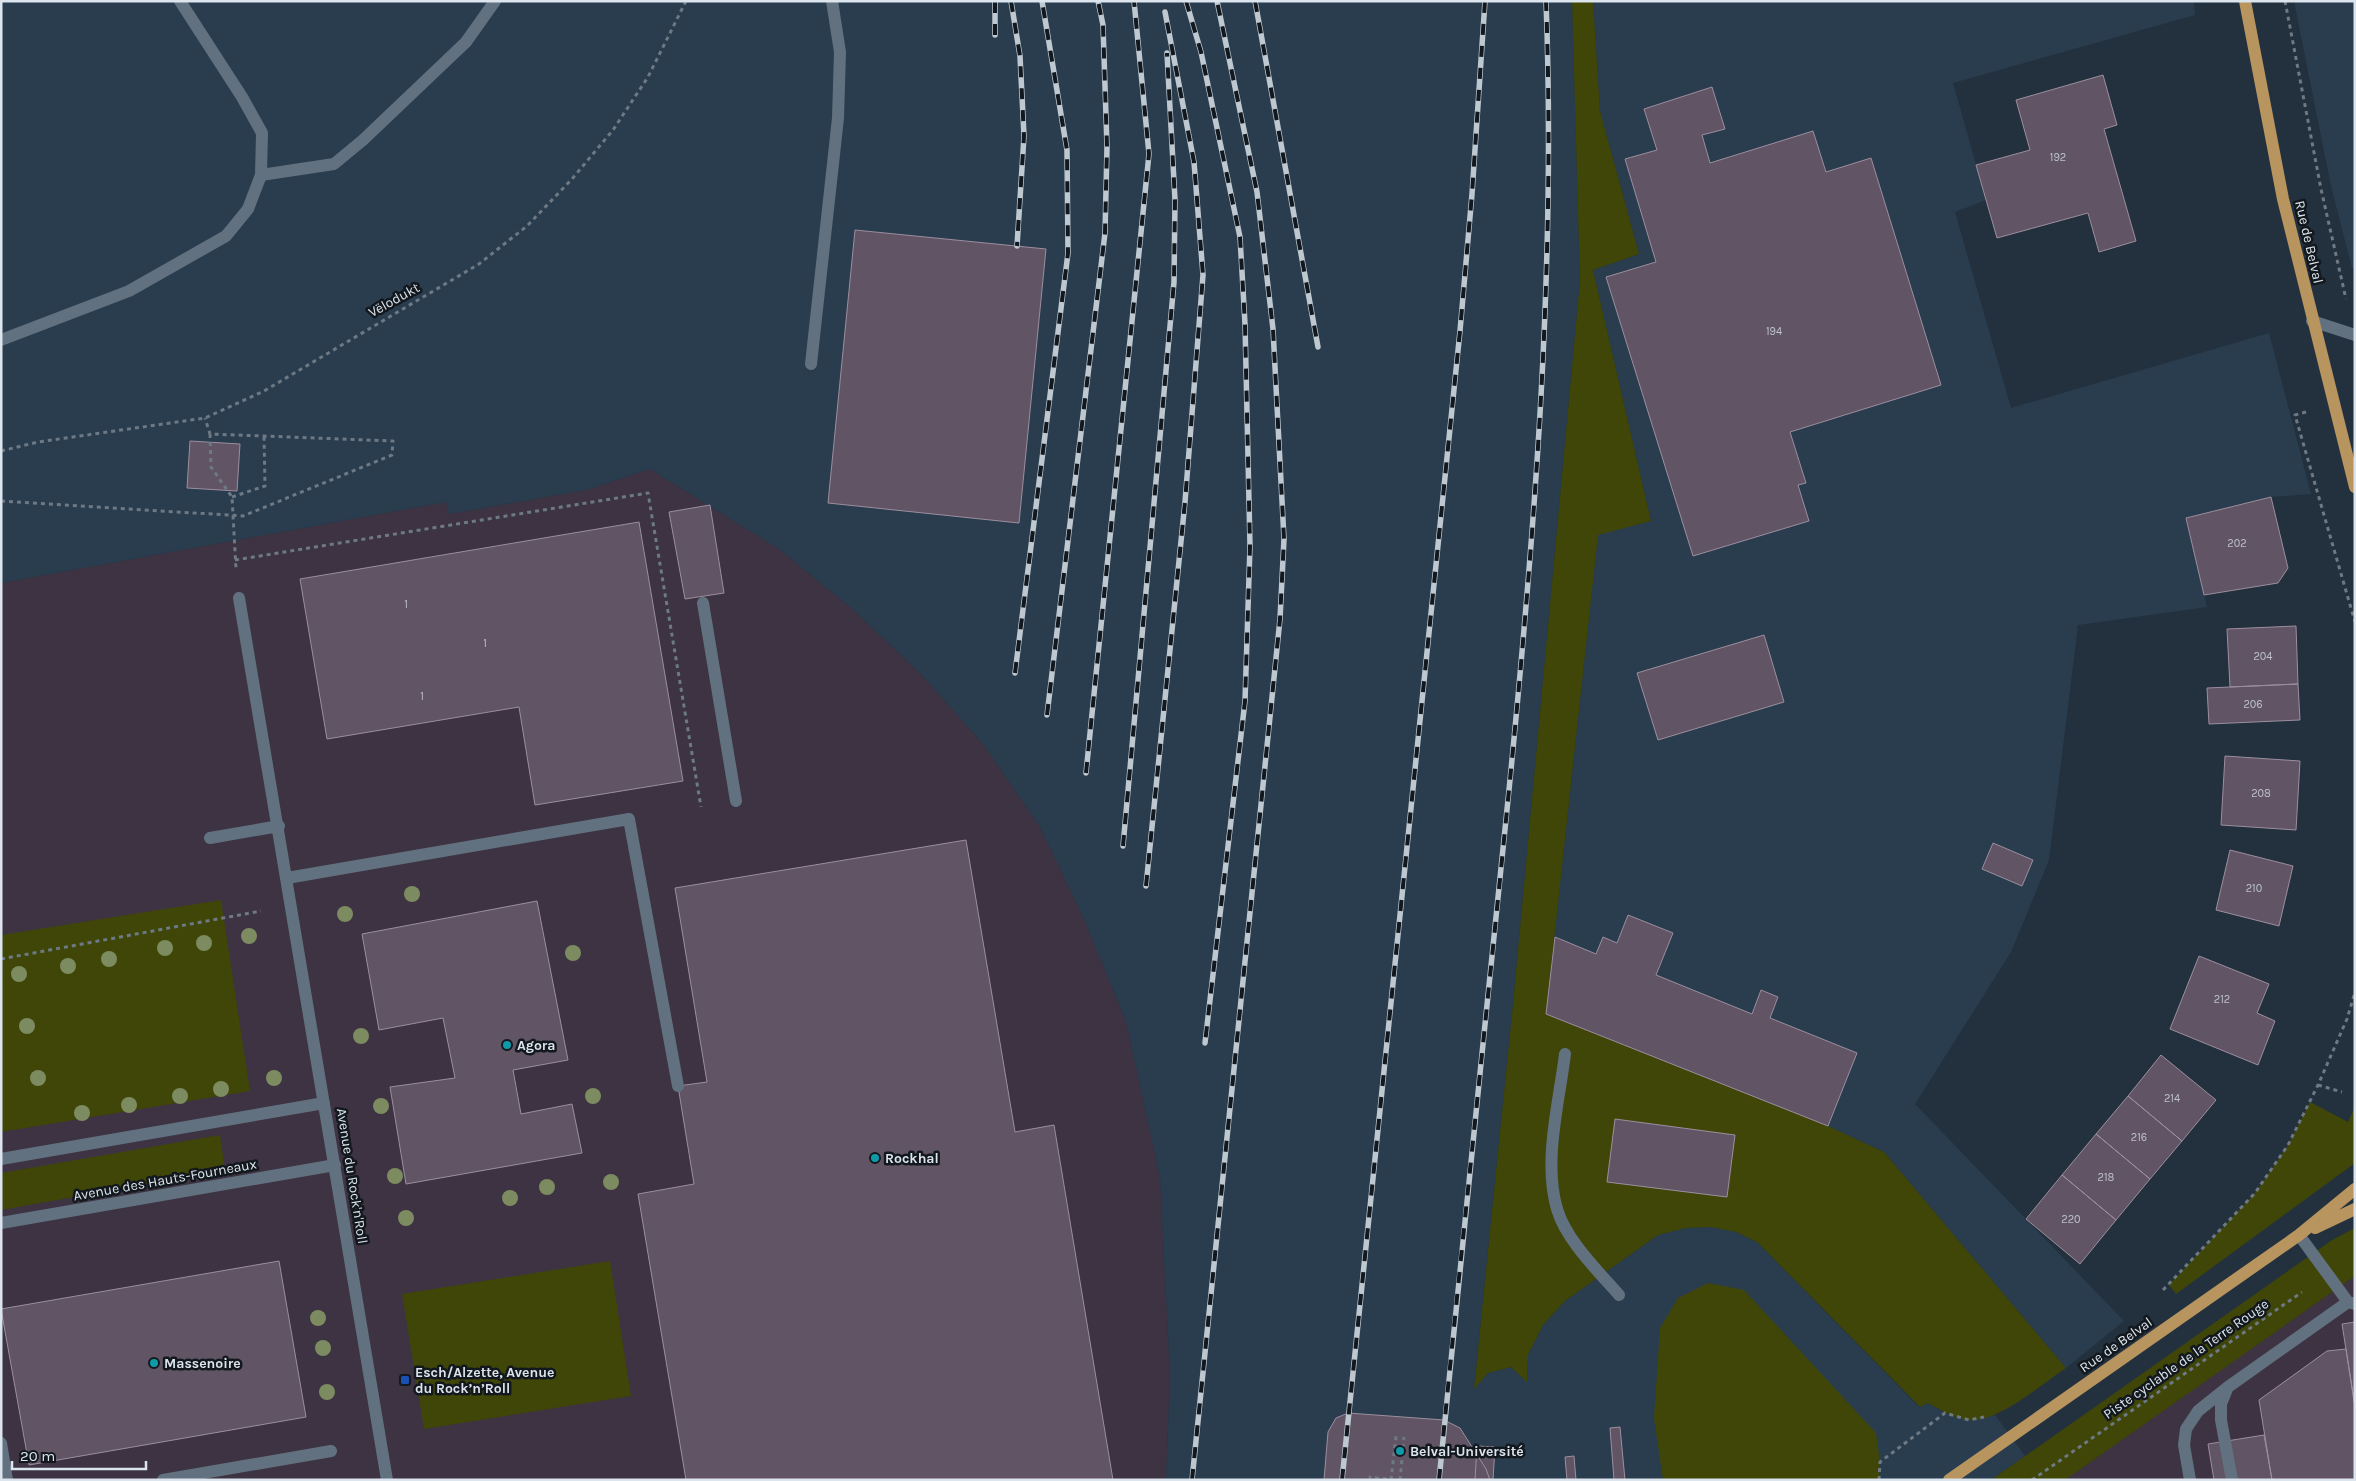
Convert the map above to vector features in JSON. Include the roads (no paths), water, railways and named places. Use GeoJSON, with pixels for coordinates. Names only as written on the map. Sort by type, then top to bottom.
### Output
{"type":"FeatureCollection","features":[{"type":"Feature","properties":{"kind":"main road","name":"Rue de Belval"},"geometry":{"type":"LineString","coordinates":[[2245,1],[2283,199],[2355,487]]}},
{"type":"Feature","properties":{"kind":"main road","name":"Rue de Belval"},"geometry":{"type":"LineString","coordinates":[[1949,1480],[2299,1235],[2355,1189]]}},
{"type":"Feature","properties":{"kind":"main road","name":"Rue de Belval"},"geometry":{"type":"LineString","coordinates":[[2299,1235],[2355,1209]]}},
{"type":"Feature","properties":{"kind":"street"},"geometry":{"type":"LineString","coordinates":[[1,340],[129,291],[226,236],[248,209],[261,175],[262,133],[242,97],[180,1]]}},
{"type":"Feature","properties":{"kind":"street"},"geometry":{"type":"LineString","coordinates":[[261,175],[334,164],[363,140],[466,42],[496,1]]}},
{"type":"Feature","properties":{"kind":"street"},"geometry":{"type":"LineString","coordinates":[[811,364],[838,118],[840,52],[832,1]]}},
{"type":"Feature","properties":{"kind":"street"},"geometry":{"type":"LineString","coordinates":[[2312,321],[2355,335]]}},
{"type":"Feature","properties":{"kind":"street","name":"Avenue du Rock'n'Roll"},"geometry":{"type":"LineString","coordinates":[[239,598],[279,826],[387,1480]]}},
{"type":"Feature","properties":{"kind":"street"},"geometry":{"type":"LineString","coordinates":[[703,603],[736,801]]}},
{"type":"Feature","properties":{"kind":"street"},"geometry":{"type":"LineString","coordinates":[[287,878],[629,819],[678,1086]]}},
{"type":"Feature","properties":{"kind":"street"},"geometry":{"type":"LineString","coordinates":[[210,838],[279,826]]}},
{"type":"Feature","properties":{"kind":"street"},"geometry":{"type":"LineString","coordinates":[[1565,1054],[1550,1172],[1558,1210],[1576,1244],[1619,1295]]}},
{"type":"Feature","properties":{"kind":"street"},"geometry":{"type":"LineString","coordinates":[[1,1159],[324,1103]]}},
{"type":"Feature","properties":{"kind":"street","name":"Avenue des Hauts-Fourneaux"},"geometry":{"type":"LineString","coordinates":[[1,1224],[335,1166]]}},
{"type":"Feature","properties":{"kind":"street"},"geometry":{"type":"LineString","coordinates":[[2190,1480],[2184,1445],[2186,1429],[2198,1411],[2228,1387],[2351,1303],[2327,1275],[2299,1235]]}},
{"type":"Feature","properties":{"kind":"street"},"geometry":{"type":"LineString","coordinates":[[2228,1387],[2221,1404],[2221,1420],[2232,1480]]}},
{"type":"Feature","properties":{"kind":"street"},"geometry":{"type":"LineString","coordinates":[[1,1443],[7,1480]]}},
{"type":"Feature","properties":{"kind":"street"},"geometry":{"type":"LineString","coordinates":[[163,1480],[331,1451]]}},
{"type":"Feature","properties":{"kind":"railway"},"geometry":{"type":"LineString","coordinates":[[995,1],[995,35]]}},
{"type":"Feature","properties":{"kind":"railway"},"geometry":{"type":"LineString","coordinates":[[1011,1],[1020,56],[1024,136],[1017,246]]}},
{"type":"Feature","properties":{"kind":"railway"},"geometry":{"type":"LineString","coordinates":[[1015,673],[1068,253],[1067,150],[1042,1]]}},
{"type":"Feature","properties":{"kind":"railway"},"geometry":{"type":"LineString","coordinates":[[1047,715],[1105,233],[1107,147],[1103,25],[1098,1]]}},
{"type":"Feature","properties":{"kind":"railway"},"geometry":{"type":"LineString","coordinates":[[1086,773],[1149,154],[1134,1]]}},
{"type":"Feature","properties":{"kind":"railway"},"geometry":{"type":"LineString","coordinates":[[1186,1],[1201,52],[1240,237],[1245,324],[1250,546],[1245,701],[1205,1043]]}},
{"type":"Feature","properties":{"kind":"railway"},"geometry":{"type":"LineString","coordinates":[[1192,1480],[1280,619],[1284,539],[1273,329],[1257,192],[1217,1]]}},
{"type":"Feature","properties":{"kind":"railway"},"geometry":{"type":"LineString","coordinates":[[1255,1],[1318,347]]}},
{"type":"Feature","properties":{"kind":"railway"},"geometry":{"type":"LineString","coordinates":[[1342,1480],[1460,331],[1472,194],[1485,1]]}},
{"type":"Feature","properties":{"kind":"railway"},"geometry":{"type":"LineString","coordinates":[[1439,1480],[1509,790],[1535,495],[1546,298],[1548,199],[1546,1]]}},
{"type":"Feature","properties":{"kind":"railway"},"geometry":{"type":"LineString","coordinates":[[1146,886],[1185,502],[1203,275],[1194,162],[1165,12]]}},
{"type":"Feature","properties":{"kind":"railway"},"geometry":{"type":"LineString","coordinates":[[1123,846],[1174,282],[1175,200],[1167,53]]}},
{"type":"Feature","properties":{"kind":"place","name":"Agora"},"geometry":{"type":"Point","coordinates":[507,1045]}},
{"type":"Feature","properties":{"kind":"place","name":"Rockhal"},"geometry":{"type":"Point","coordinates":[875,1158]}},
{"type":"Feature","properties":{"kind":"place","name":"Massenoire"},"geometry":{"type":"Point","coordinates":[154,1363]}},
{"type":"Feature","properties":{"kind":"place","name":"Esch/Alzette, Avenue du Rock’n’Roll"},"geometry":{"type":"Point","coordinates":[405,1380]}},
{"type":"Feature","properties":{"kind":"place","name":"Belval-Université"},"geometry":{"type":"Point","coordinates":[1400,1451]}}]}
